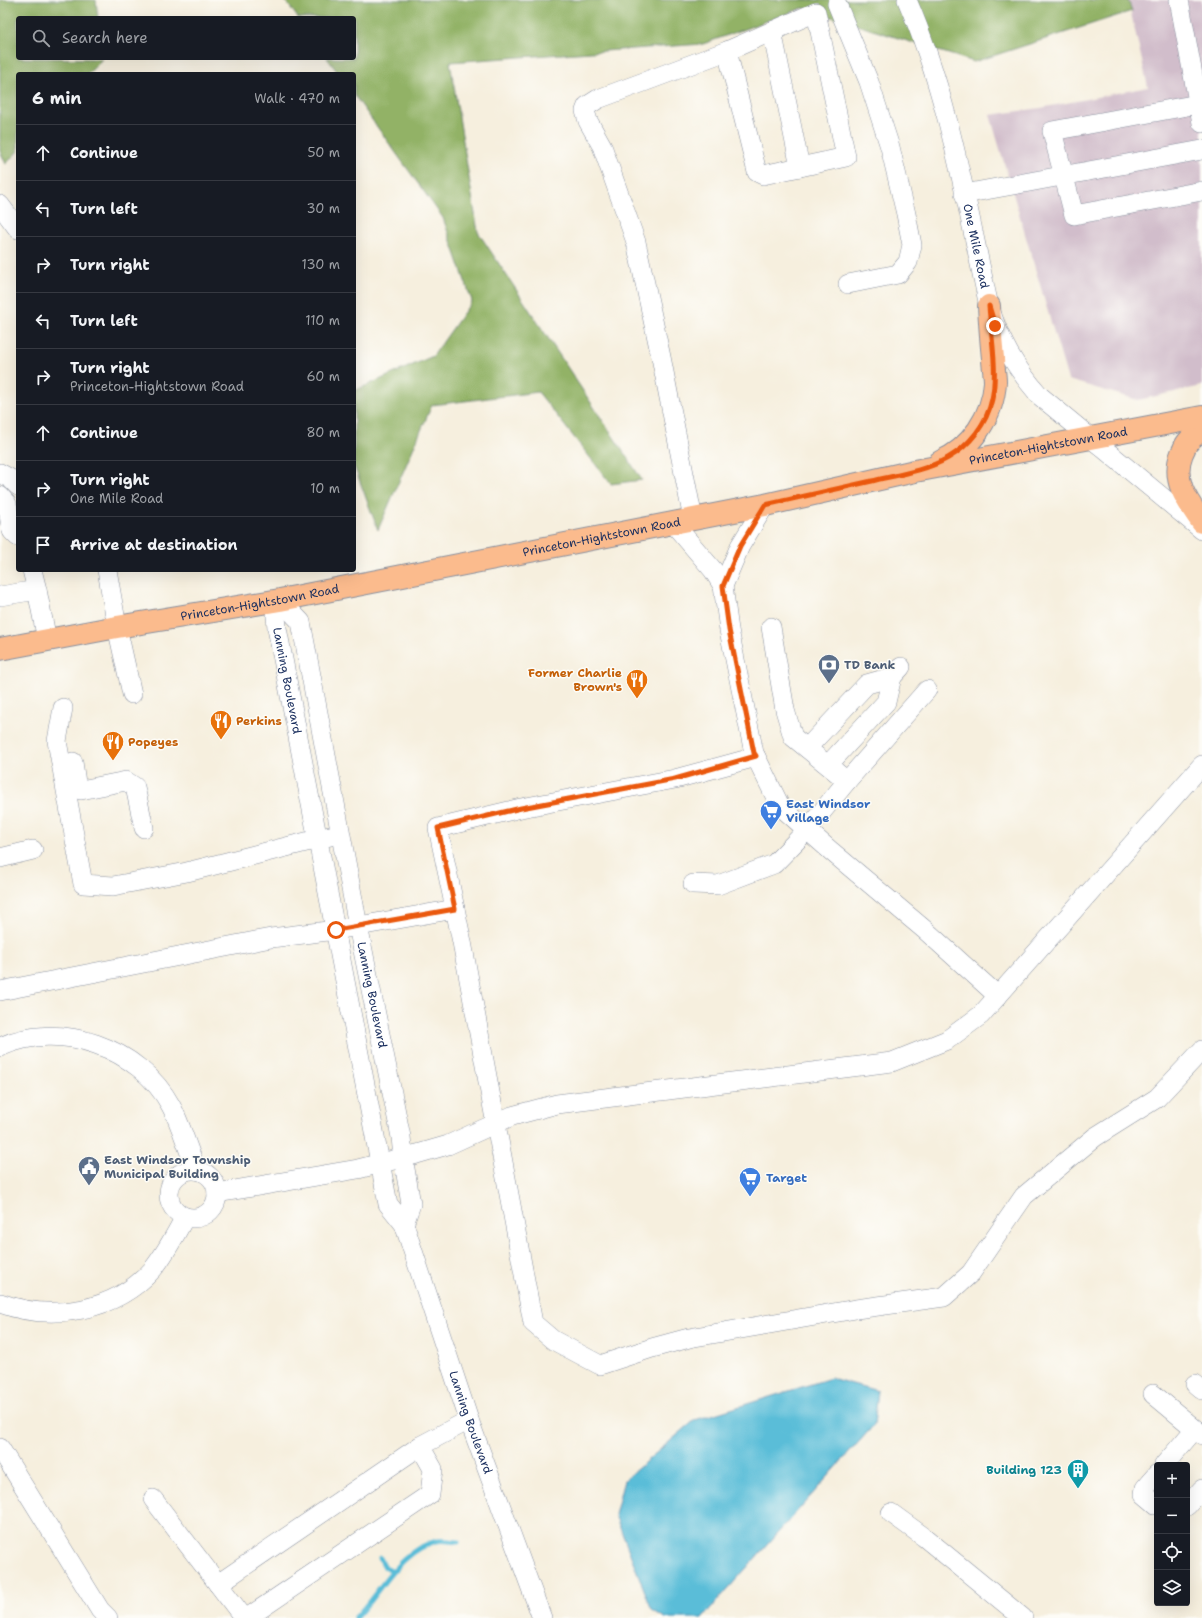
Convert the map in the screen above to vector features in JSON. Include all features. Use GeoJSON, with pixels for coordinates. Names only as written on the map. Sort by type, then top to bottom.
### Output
{"type":"FeatureCollection","features":[{"type":"Feature","properties":{"kind":"main road"},"geometry":{"type":"LineString","coordinates":[[915,471],[947,459],[964,447],[986,418],[992,401],[995,382],[989,306]]}},
{"type":"Feature","properties":{"kind":"main road","name":"Princeton-Hightstown Road"},"geometry":{"type":"LineString","coordinates":[[0,649],[117,627],[280,600],[765,505],[915,471],[1202,416]]}},
{"type":"Feature","properties":{"kind":"main road"},"geometry":{"type":"LineString","coordinates":[[1202,429],[1187,443],[1180,460],[1178,470],[1179,482],[1187,501],[1202,522]]}},
{"type":"Feature","properties":{"kind":"street","name":"One Mile Road"},"geometry":{"type":"LineString","coordinates":[[907,0],[932,66],[949,126],[989,306],[995,326],[1007,352],[1022,375],[1040,396],[1202,530]]}},
{"type":"Feature","properties":{"kind":"street"},"geometry":{"type":"LineString","coordinates":[[1179,0],[1202,123]]}},
{"type":"Feature","properties":{"kind":"street"},"geometry":{"type":"LineString","coordinates":[[848,284],[898,274],[908,262],[912,246],[890,147],[842,2],[727,51],[598,99],[587,106],[585,111],[588,121],[602,146],[636,242],[661,357],[683,521],[723,586],[729,630],[754,753],[780,806],[925,930],[998,996]]}},
{"type":"Feature","properties":{"kind":"street"},"geometry":{"type":"LineString","coordinates":[[727,51],[757,172],[763,175],[846,157],[816,12]]}},
{"type":"Feature","properties":{"kind":"street"},"geometry":{"type":"LineString","coordinates":[[772,31],[800,167]]}},
{"type":"Feature","properties":{"kind":"street"},"geometry":{"type":"LineString","coordinates":[[1198,104],[1052,131],[1062,175],[1074,215],[1202,191]]}},
{"type":"Feature","properties":{"kind":"street"},"geometry":{"type":"LineString","coordinates":[[964,194],[1202,150]]}},
{"type":"Feature","properties":{"kind":"street"},"geometry":{"type":"LineString","coordinates":[[0,205],[16,226]]}},
{"type":"Feature","properties":{"kind":"street"},"geometry":{"type":"LineString","coordinates":[[0,473],[11,479],[16,484]]}},
{"type":"Feature","properties":{"kind":"street"},"geometry":{"type":"LineString","coordinates":[[0,486],[8,492],[16,508]]}},
{"type":"Feature","properties":{"kind":"street"},"geometry":{"type":"LineString","coordinates":[[0,496],[7,504],[12,531],[16,535]]}},
{"type":"Feature","properties":{"kind":"street"},"geometry":{"type":"LineString","coordinates":[[723,586],[740,546],[765,505]]}},
{"type":"Feature","properties":{"kind":"street"},"geometry":{"type":"LineString","coordinates":[[32,572],[47,640]]}},
{"type":"Feature","properties":{"kind":"street"},"geometry":{"type":"LineString","coordinates":[[107,572],[117,627],[132,694]]}},
{"type":"Feature","properties":{"kind":"street"},"geometry":{"type":"LineString","coordinates":[[0,596],[37,590]]}},
{"type":"Feature","properties":{"kind":"street","name":"Lanning Boulevard"},"geometry":{"type":"LineString","coordinates":[[280,600],[300,622],[358,926],[401,1137],[402,1157],[411,1204],[404,1224]]}},
{"type":"Feature","properties":{"kind":"street","name":"Lanning Boulevard"},"geometry":{"type":"LineString","coordinates":[[280,600],[276,616],[277,628],[388,1204],[404,1224],[469,1420],[542,1618]]}},
{"type":"Feature","properties":{"kind":"street"},"geometry":{"type":"LineString","coordinates":[[771,627],[785,710],[793,737],[847,781]]}},
{"type":"Feature","properties":{"kind":"street"},"geometry":{"type":"LineString","coordinates":[[896,672],[886,702],[817,756],[867,684],[896,672]]}},
{"type":"Feature","properties":{"kind":"street"},"geometry":{"type":"LineString","coordinates":[[693,884],[718,885],[774,864],[807,830],[847,781],[926,690]]}},
{"type":"Feature","properties":{"kind":"street"},"geometry":{"type":"LineString","coordinates":[[144,828],[134,787],[126,781],[81,790],[76,782],[63,708],[57,741],[83,884],[113,886],[187,872],[341,833]]}},
{"type":"Feature","properties":{"kind":"street"},"geometry":{"type":"LineString","coordinates":[[756,756],[675,779],[521,808],[438,828],[455,909],[533,1323],[553,1340],[600,1365],[689,1338],[856,1309],[944,1297],[971,1273],[1024,1196],[1094,1137],[1157,1098],[1202,1050]]}},
{"type":"Feature","properties":{"kind":"street"},"geometry":{"type":"LineString","coordinates":[[217,1193],[358,1169],[448,1145],[512,1116],[557,1104],[892,1062],[947,1040],[981,1015],[1202,765]]}},
{"type":"Feature","properties":{"kind":"street"},"geometry":{"type":"LineString","coordinates":[[0,858],[33,850]]}},
{"type":"Feature","properties":{"kind":"street"},"geometry":{"type":"LineString","coordinates":[[0,991],[271,938],[336,930],[455,909]]}},
{"type":"Feature","properties":{"kind":"street"},"geometry":{"type":"LineString","coordinates":[[0,1047],[29,1039],[53,1037],[84,1041],[100,1045],[122,1056],[142,1070],[158,1087],[171,1105],[181,1126],[188,1150],[197,1170]]}},
{"type":"Feature","properties":{"kind":"street"},"geometry":{"type":"LineString","coordinates":[[189,1170],[197,1170],[205,1173],[211,1178],[217,1193],[213,1208],[201,1217],[185,1217],[173,1208],[169,1200],[170,1184],[175,1178],[189,1170]]}},
{"type":"Feature","properties":{"kind":"street"},"geometry":{"type":"LineString","coordinates":[[0,1303],[24,1310],[48,1313],[72,1312],[93,1307],[117,1296],[134,1286],[152,1270],[167,1251],[185,1217]]}},
{"type":"Feature","properties":{"kind":"street"},"geometry":{"type":"LineString","coordinates":[[1153,1394],[1199,1432],[1167,1462]]}},
{"type":"Feature","properties":{"kind":"street"},"geometry":{"type":"LineString","coordinates":[[218,1584],[420,1446],[469,1420]]}},
{"type":"Feature","properties":{"kind":"street"},"geometry":{"type":"LineString","coordinates":[[153,1499],[246,1618],[430,1494],[433,1469],[420,1446]]}},
{"type":"Feature","properties":{"kind":"street"},"geometry":{"type":"LineString","coordinates":[[0,1448],[100,1610],[108,1618]]}},
{"type":"Feature","properties":{"kind":"street"},"geometry":{"type":"LineString","coordinates":[[1154,1478],[1145,1488],[1144,1494],[1154,1502]]}},
{"type":"Feature","properties":{"kind":"street"},"geometry":{"type":"LineString","coordinates":[[1190,1503],[1202,1489]]}},
{"type":"Feature","properties":{"kind":"street"},"geometry":{"type":"LineString","coordinates":[[891,1514],[924,1537],[1023,1618]]}},
{"type":"Feature","properties":{"kind":"shaded area"},"geometry":{"type":"Polygon","coordinates":[[[1128,0],[1202,0],[1202,386],[1138,400],[1068,380],[990,115],[1041,108],[1148,87],[1128,0]]]}},
{"type":"Feature","properties":{"kind":"green space"},"geometry":{"type":"Polygon","coordinates":[[[0,0],[96,0],[98,16],[16,16],[16,60],[101,60],[90,72],[16,72],[16,153],[6,164],[0,151],[0,0]]]}},
{"type":"Feature","properties":{"kind":"green space"},"geometry":{"type":"Polygon","coordinates":[[[285,0],[1128,0],[1132,11],[974,62],[803,8],[703,44],[450,62],[478,232],[642,480],[611,484],[538,392],[432,405],[378,530],[356,471],[356,390],[433,356],[472,301],[443,218],[356,98],[356,72],[338,72],[328,60],[356,60],[356,16],[297,16],[285,0]]]}},
{"type":"Feature","properties":{"kind":"water"},"geometry":{"type":"Polygon","coordinates":[[[831,1378],[878,1391],[874,1425],[702,1618],[665,1618],[652,1610],[615,1515],[624,1480],[695,1420],[831,1378]]]}},
{"type":"Feature","properties":{"kind":"waterway"},"geometry":{"type":"LineString","coordinates":[[355,1618],[391,1573],[411,1553],[423,1546],[439,1540],[458,1542]]}},
{"type":"Feature","properties":{"kind":"waterway"},"geometry":{"type":"LineString","coordinates":[[380,1558],[385,1567],[390,1570],[395,1570]]}},
{"type":"Feature","properties":{"kind":"place","name":"TD Bank"},"geometry":{"type":"Point","coordinates":[829,684]}},
{"type":"Feature","properties":{"kind":"place","name":"Former Charlie Brown's"},"geometry":{"type":"Point","coordinates":[637,700]}},
{"type":"Feature","properties":{"kind":"place","name":"Perkins"},"geometry":{"type":"Point","coordinates":[221,740]}},
{"type":"Feature","properties":{"kind":"place","name":"Popeyes"},"geometry":{"type":"Point","coordinates":[113,762]}},
{"type":"Feature","properties":{"kind":"place","name":"East Windsor Village"},"geometry":{"type":"Point","coordinates":[771,830]}},
{"type":"Feature","properties":{"kind":"place","name":"East Windsor Township Municipal Building"},"geometry":{"type":"Point","coordinates":[89,1186]}},
{"type":"Feature","properties":{"kind":"place","name":"Target"},"geometry":{"type":"Point","coordinates":[750,1198]}},
{"type":"Feature","properties":{"kind":"place","name":"Building 123"},"geometry":{"type":"Point","coordinates":[1078,1490]}},
{"type":"Feature","properties":{"kind":"route"},"geometry":{"type":"LineString","coordinates":[[336,930],[455,909],[438,828],[521,808],[675,779],[756,756],[754,753],[729,630],[723,586],[740,546],[765,505],[915,471],[947,459],[964,447],[986,418],[992,401],[995,382],[989,306],[995,326]]}}]}
